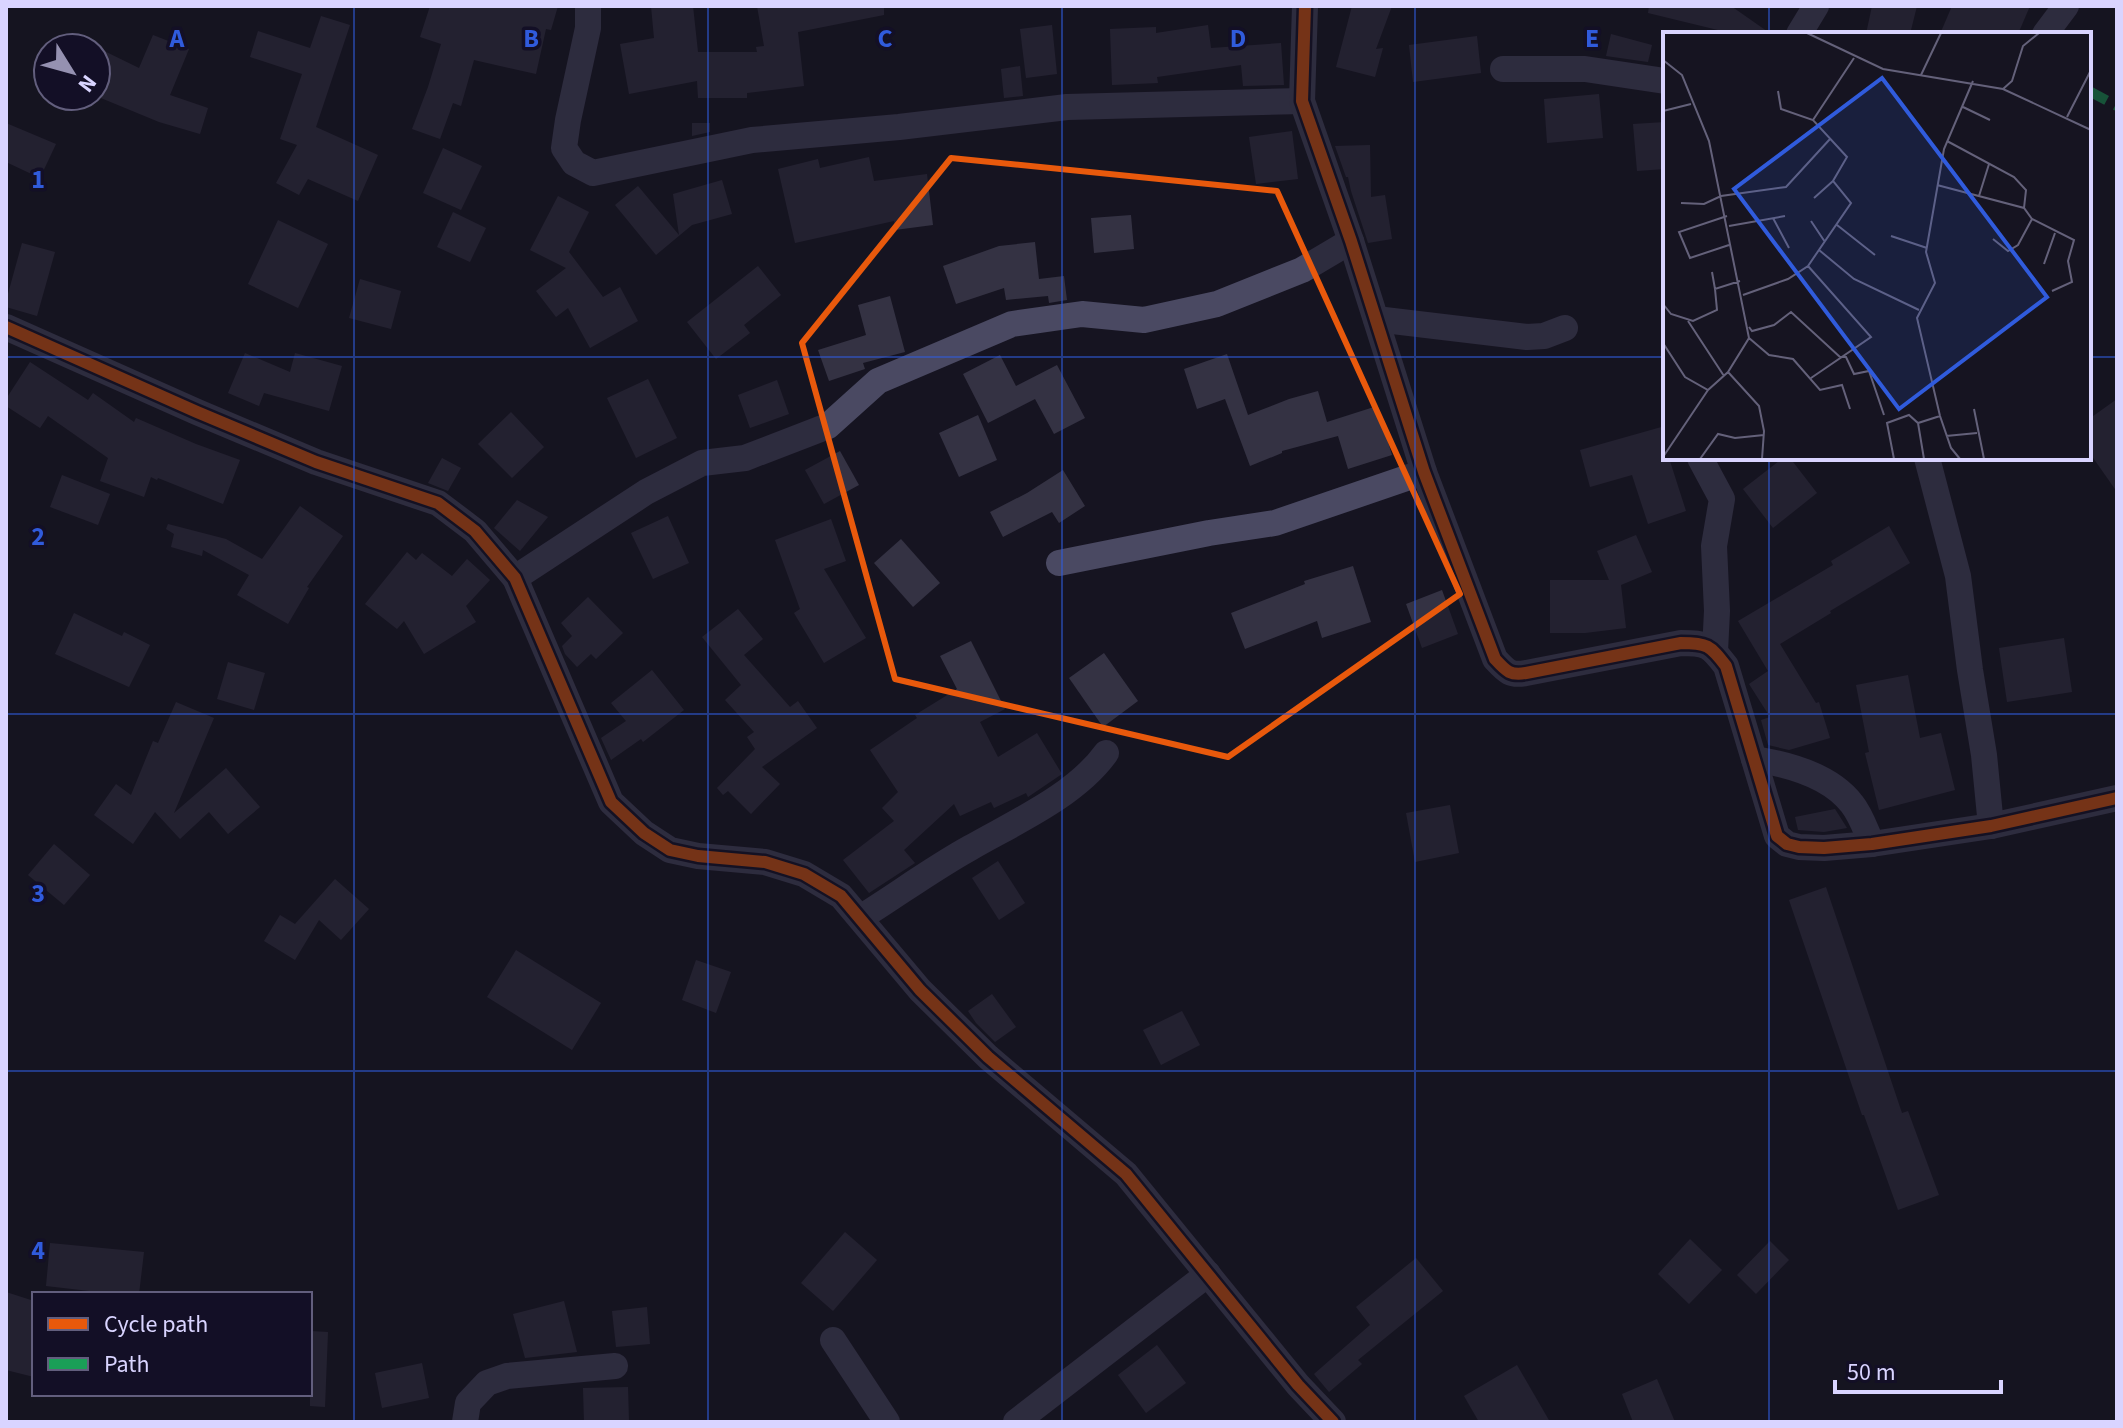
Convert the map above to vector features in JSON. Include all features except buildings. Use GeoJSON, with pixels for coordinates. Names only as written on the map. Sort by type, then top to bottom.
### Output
{"type":"FeatureCollection","features":[{"type":"Feature","properties":{"kind":"street"},"geometry":{"type":"LineString","coordinates":[[588,6],[588,28],[564,148],[574,163],[593,173],[752,140],[1067,107],[1302,101]]}},
{"type":"Feature","properties":{"kind":"street"},"geometry":{"type":"LineString","coordinates":[[1305,6],[1302,101],[1351,241],[1424,472],[1495,659],[1506,671],[1516,675],[1681,643],[1701,643],[1715,651],[1726,666],[1777,836],[1787,844],[1799,847],[1872,844],[1991,826],[2117,798]]}},
{"type":"Feature","properties":{"kind":"street"},"geometry":{"type":"LineString","coordinates":[[1800,32],[1816,6]]}},
{"type":"Feature","properties":{"kind":"street"},"geometry":{"type":"LineString","coordinates":[[2046,32],[2066,6]]}},
{"type":"Feature","properties":{"kind":"street"},"geometry":{"type":"LineString","coordinates":[[1503,69],[1585,69],[1663,81]]}},
{"type":"Feature","properties":{"kind":"street"},"geometry":{"type":"LineString","coordinates":[[515,578],[646,492],[688,470],[702,463],[745,458],[828,426],[878,381],[1012,324],[1082,314],[1144,320],[1217,304],[1302,270],[1351,241]]}},
{"type":"Feature","properties":{"kind":"street"},"geometry":{"type":"LineString","coordinates":[[1376,319],[1527,337],[1544,336],[1565,328]]}},
{"type":"Feature","properties":{"kind":"street"},"geometry":{"type":"LineString","coordinates":[[6,327],[316,462],[438,503],[475,531],[515,578],[611,802],[644,833],[670,850],[698,856],[765,862],[804,874],[841,896],[920,990],[988,1057],[1126,1174],[1298,1385],[1333,1422]]}},
{"type":"Feature","properties":{"kind":"street"},"geometry":{"type":"LineString","coordinates":[[1701,460],[1722,499],[1714,546],[1715,651]]}},
{"type":"Feature","properties":{"kind":"street"},"geometry":{"type":"LineString","coordinates":[[1928,460],[1958,576],[1991,826]]}},
{"type":"Feature","properties":{"kind":"street"},"geometry":{"type":"LineString","coordinates":[[1059,563],[1275,523],[1424,472]]}},
{"type":"Feature","properties":{"kind":"street"},"geometry":{"type":"LineString","coordinates":[[860,918],[969,849],[1028,817],[1093,770],[1106,753]]}},
{"type":"Feature","properties":{"kind":"street"},"geometry":{"type":"LineString","coordinates":[[1754,759],[1783,763],[1823,780],[1851,803],[1872,844]]}},
{"type":"Feature","properties":{"kind":"street"},"geometry":{"type":"LineString","coordinates":[[1016,1422],[1208,1274]]}},
{"type":"Feature","properties":{"kind":"street"},"geometry":{"type":"LineString","coordinates":[[833,1340],[887,1422]]}},
{"type":"Feature","properties":{"kind":"street"},"geometry":{"type":"LineString","coordinates":[[465,1422],[468,1403],[487,1383],[507,1376],[615,1366]]}},
{"type":"Feature","properties":{"kind":"highlighted area"},"geometry":{"type":"Polygon","coordinates":[[[951,158],[1277,191],[1460,594],[1228,757],[895,679],[802,343],[951,158]]]}},
{"type":"Feature","properties":{"kind":"marked path"},"geometry":{"type":"LineString","coordinates":[[2091,92],[2117,106]]}},
{"type":"Feature","properties":{"kind":"cycle path"},"geometry":{"type":"LineString","coordinates":[[1305,6],[1302,101],[1351,241],[1424,472],[1495,659],[1502,667],[1521,674],[1681,643],[1707,647],[1726,666],[1777,836],[1787,844],[1799,847],[1872,844],[1991,826],[2117,798]]}},
{"type":"Feature","properties":{"kind":"cycle path"},"geometry":{"type":"LineString","coordinates":[[6,327],[316,462],[438,503],[475,531],[515,578],[611,802],[644,833],[670,850],[698,856],[765,862],[804,874],[841,896],[920,990],[988,1057],[1126,1174],[1298,1385],[1333,1422]]}}]}
